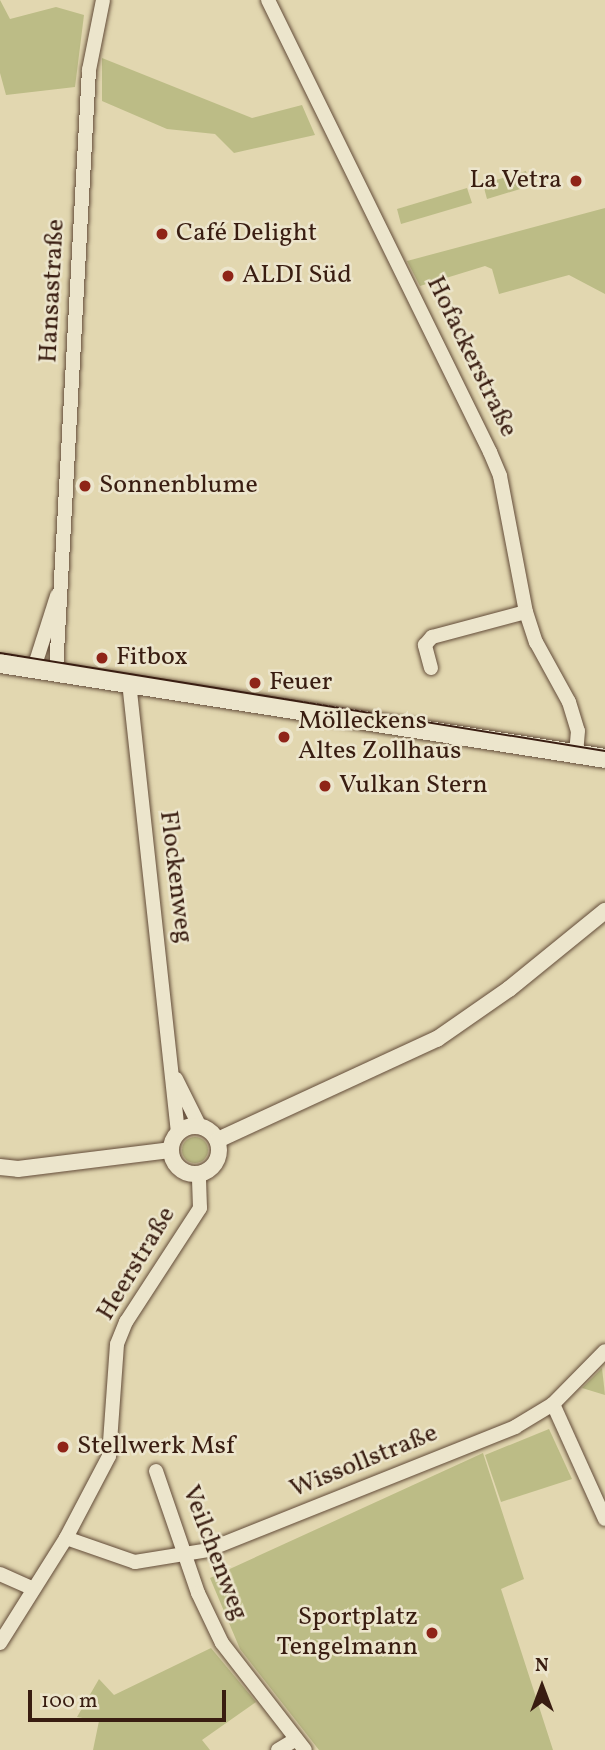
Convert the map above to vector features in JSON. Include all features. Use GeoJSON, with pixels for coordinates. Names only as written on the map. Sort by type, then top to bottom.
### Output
{"type":"FeatureCollection","features":[{"type":"Feature","properties":{"kind":"main road"},"geometry":{"type":"LineString","coordinates":[[0,663],[605,758]]}},
{"type":"Feature","properties":{"kind":"street","name":"Hansastraße"},"geometry":{"type":"LineString","coordinates":[[56,671],[89,69],[103,0]]}},
{"type":"Feature","properties":{"kind":"street","name":"Hofackerstraße"},"geometry":{"type":"LineString","coordinates":[[268,0],[491,452],[500,476],[526,612],[536,642],[569,702],[578,731],[576,752]]}},
{"type":"Feature","properties":{"kind":"street","name":"Hansastraße"},"geometry":{"type":"LineString","coordinates":[[34,668],[61,585]]}},
{"type":"Feature","properties":{"kind":"street"},"geometry":{"type":"LineString","coordinates":[[431,668],[425,645],[432,636],[526,612]]}},
{"type":"Feature","properties":{"kind":"street","name":"Flockenweg"},"geometry":{"type":"LineString","coordinates":[[129,682],[175,1077],[178,1132]]}},
{"type":"Feature","properties":{"kind":"street"},"geometry":{"type":"LineString","coordinates":[[218,1140],[445,1034],[509,989],[605,911]]}},
{"type":"Feature","properties":{"kind":"street","name":"Flockenweg"},"geometry":{"type":"LineString","coordinates":[[175,1077],[199,1125]]}},
{"type":"Feature","properties":{"kind":"street"},"geometry":{"type":"LineString","coordinates":[[170,1150],[178,1132],[199,1125],[218,1140]]}},
{"type":"Feature","properties":{"kind":"street"},"geometry":{"type":"LineString","coordinates":[[170,1150],[180,1169],[199,1174],[217,1161],[218,1140]]}},
{"type":"Feature","properties":{"kind":"street"},"geometry":{"type":"LineString","coordinates":[[0,1167],[18,1169],[170,1150]]}},
{"type":"Feature","properties":{"kind":"street"},"geometry":{"type":"LineString","coordinates":[[0,1178],[18,1169]]}},
{"type":"Feature","properties":{"kind":"street","name":"Heerstraße"},"geometry":{"type":"LineString","coordinates":[[0,1643],[66,1538],[109,1456],[117,1344],[126,1322],[200,1208],[199,1174]]}},
{"type":"Feature","properties":{"kind":"street","name":"Wissollstraße"},"geometry":{"type":"LineString","coordinates":[[66,1538],[135,1563],[185,1556],[515,1427],[553,1404],[605,1351]]}},
{"type":"Feature","properties":{"kind":"street"},"geometry":{"type":"LineString","coordinates":[[553,1404],[605,1519]]}},
{"type":"Feature","properties":{"kind":"street","name":"Veilchenweg"},"geometry":{"type":"LineString","coordinates":[[156,1471],[185,1556],[222,1643],[301,1744]]}},
{"type":"Feature","properties":{"kind":"street"},"geometry":{"type":"LineString","coordinates":[[0,1574],[33,1589]]}},
{"type":"Feature","properties":{"kind":"street"},"geometry":{"type":"LineString","coordinates":[[278,1750],[301,1744]]}},
{"type":"Feature","properties":{"kind":"green space"},"geometry":{"type":"Polygon","coordinates":[[[0,0],[10,19],[56,7],[84,15],[75,87],[6,95],[0,73],[0,0]]]}},
{"type":"Feature","properties":{"kind":"green space"},"geometry":{"type":"Polygon","coordinates":[[[102,58],[252,118],[302,105],[315,135],[234,153],[215,134],[167,129],[102,101],[102,58]]]}},
{"type":"Feature","properties":{"kind":"green space"},"geometry":{"type":"Polygon","coordinates":[[[526,171],[530,186],[487,199],[483,184],[526,171]]]}},
{"type":"Feature","properties":{"kind":"green space"},"geometry":{"type":"Polygon","coordinates":[[[467,188],[472,203],[401,224],[397,209],[467,188]]]}},
{"type":"Feature","properties":{"kind":"green space"},"geometry":{"type":"Polygon","coordinates":[[[605,208],[605,294],[569,275],[499,294],[492,269],[485,266],[420,286],[407,261],[605,208]]]}},
{"type":"Feature","properties":{"kind":"green space"},"geometry":{"type":"Polygon","coordinates":[[[195,1137],[204,1141],[208,1150],[204,1159],[195,1163],[186,1159],[182,1150],[186,1141],[195,1137]]]}},
{"type":"Feature","properties":{"kind":"green space"},"geometry":{"type":"Polygon","coordinates":[[[602,1368],[605,1395],[582,1388],[602,1368]]]}},
{"type":"Feature","properties":{"kind":"green space"},"geometry":{"type":"Polygon","coordinates":[[[549,1429],[572,1479],[501,1502],[485,1455],[549,1429]]]}},
{"type":"Feature","properties":{"kind":"green space"},"geometry":{"type":"Polygon","coordinates":[[[483,1453],[524,1579],[501,1589],[553,1750],[319,1750],[240,1649],[210,1578],[483,1453]]]}},
{"type":"Feature","properties":{"kind":"green space"},"geometry":{"type":"Polygon","coordinates":[[[211,1648],[256,1702],[202,1740],[210,1750],[93,1750],[99,1721],[77,1717],[99,1679],[114,1695],[211,1648]]]}},
{"type":"Feature","properties":{"kind":"tram line"},"geometry":{"type":"LineString","coordinates":[[0,653],[605,751]]}},
{"type":"Feature","properties":{"kind":"place","name":"La Vetra"},"geometry":{"type":"Point","coordinates":[576,181]}},
{"type":"Feature","properties":{"kind":"place","name":"Café Delight"},"geometry":{"type":"Point","coordinates":[162,234]}},
{"type":"Feature","properties":{"kind":"place","name":"ALDI Süd"},"geometry":{"type":"Point","coordinates":[228,276]}},
{"type":"Feature","properties":{"kind":"place","name":"Sonnenblume"},"geometry":{"type":"Point","coordinates":[85,486]}},
{"type":"Feature","properties":{"kind":"place","name":"Fitbox"},"geometry":{"type":"Point","coordinates":[102,658]}},
{"type":"Feature","properties":{"kind":"place","name":"Feuer"},"geometry":{"type":"Point","coordinates":[255,683]}},
{"type":"Feature","properties":{"kind":"place","name":"Mölleckens Altes Zollhaus"},"geometry":{"type":"Point","coordinates":[284,737]}},
{"type":"Feature","properties":{"kind":"place","name":"Vulkan Stern"},"geometry":{"type":"Point","coordinates":[325,786]}},
{"type":"Feature","properties":{"kind":"place","name":"Stellwerk Msf"},"geometry":{"type":"Point","coordinates":[63,1447]}},
{"type":"Feature","properties":{"kind":"place","name":"Sportplatz Tengelmann"},"geometry":{"type":"Point","coordinates":[432,1633]}}]}
